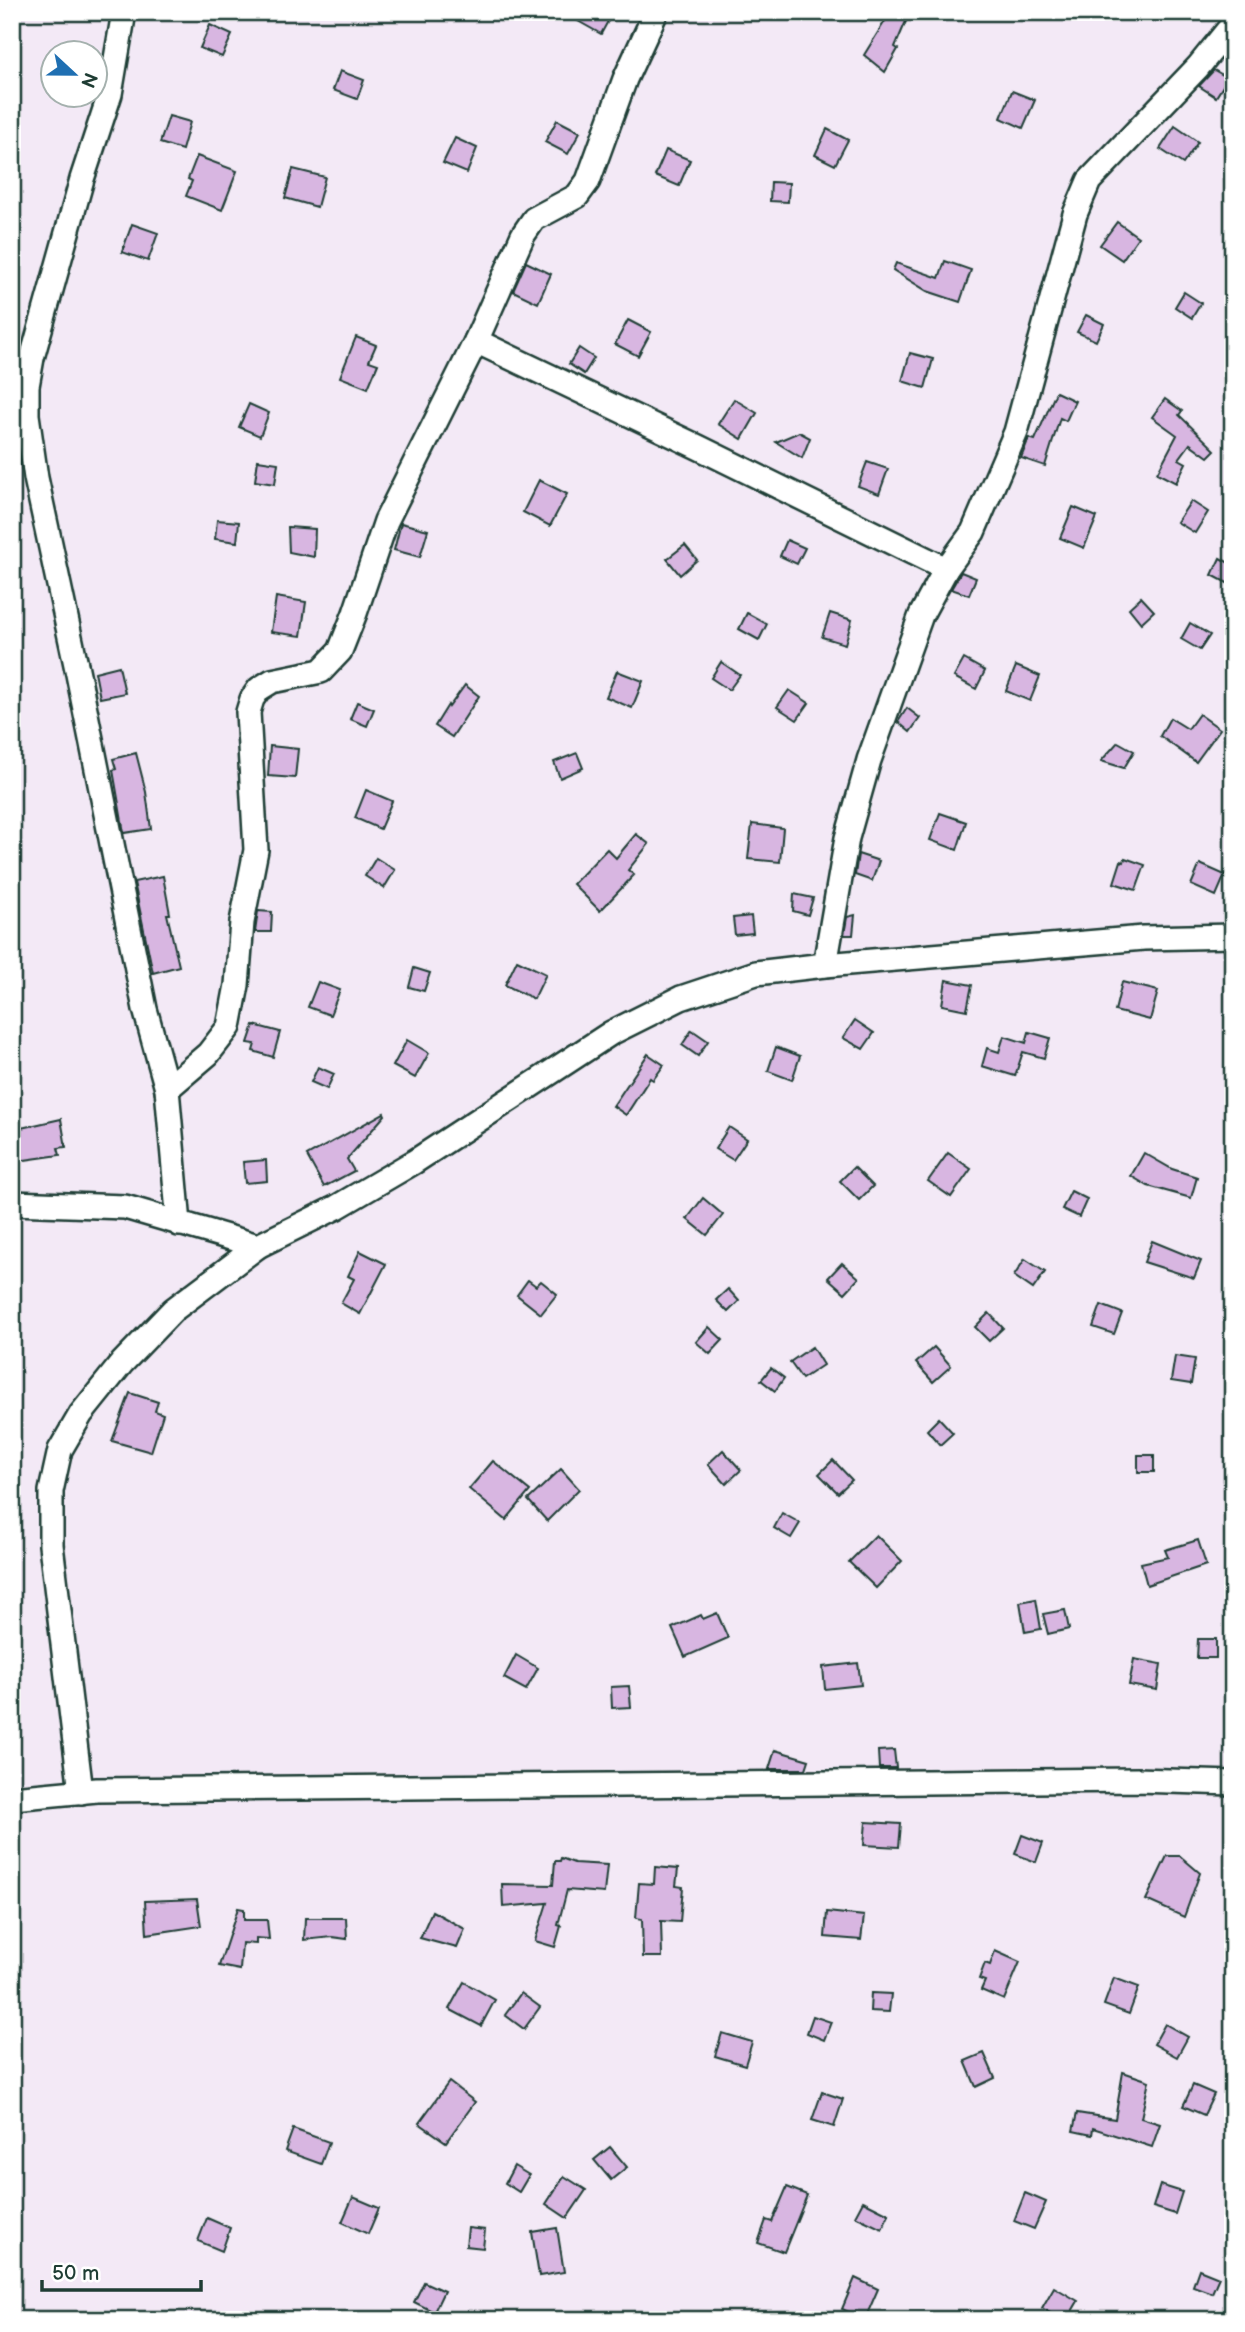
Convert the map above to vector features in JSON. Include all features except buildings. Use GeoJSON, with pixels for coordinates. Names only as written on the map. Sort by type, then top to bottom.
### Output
{"type":"FeatureCollection","features":[{"type":"Feature","properties":{"kind":"street"},"geometry":{"type":"LineString","coordinates":[[124,12],[110,94],[82,179],[35,347],[27,386],[27,415],[36,478],[145,1009],[167,1088],[179,1224]]}},
{"type":"Feature","properties":{"kind":"street"},"geometry":{"type":"LineString","coordinates":[[167,1088],[208,1054],[229,1027],[237,985],[242,922],[256,850],[248,712],[252,699],[259,689],[272,681],[321,671],[340,651],[386,521],[476,341],[523,235],[534,219],[577,196],[588,181],[625,79],[656,12]]}},
{"type":"Feature","properties":{"kind":"street"},"geometry":{"type":"LineString","coordinates":[[825,965],[847,838],[869,760],[921,615],[946,569],[973,532],[1016,432],[1075,214],[1089,181],[1198,67],[1233,24]]}},
{"type":"Feature","properties":{"kind":"street"},"geometry":{"type":"LineString","coordinates":[[476,341],[946,569]]}},
{"type":"Feature","properties":{"kind":"street"},"geometry":{"type":"LineString","coordinates":[[81,1792],[51,1545],[51,1492],[60,1450],[81,1414],[122,1363],[173,1310],[258,1246],[337,1207],[403,1168],[611,1033],[669,1004],[757,973],[1144,937],[1233,936]]}},
{"type":"Feature","properties":{"kind":"street"},"geometry":{"type":"LineString","coordinates":[[12,1203],[125,1207],[258,1246]]}},
{"type":"Feature","properties":{"kind":"street"},"geometry":{"type":"LineString","coordinates":[[12,1798],[81,1792],[1137,1780],[1233,1783]]}}]}
